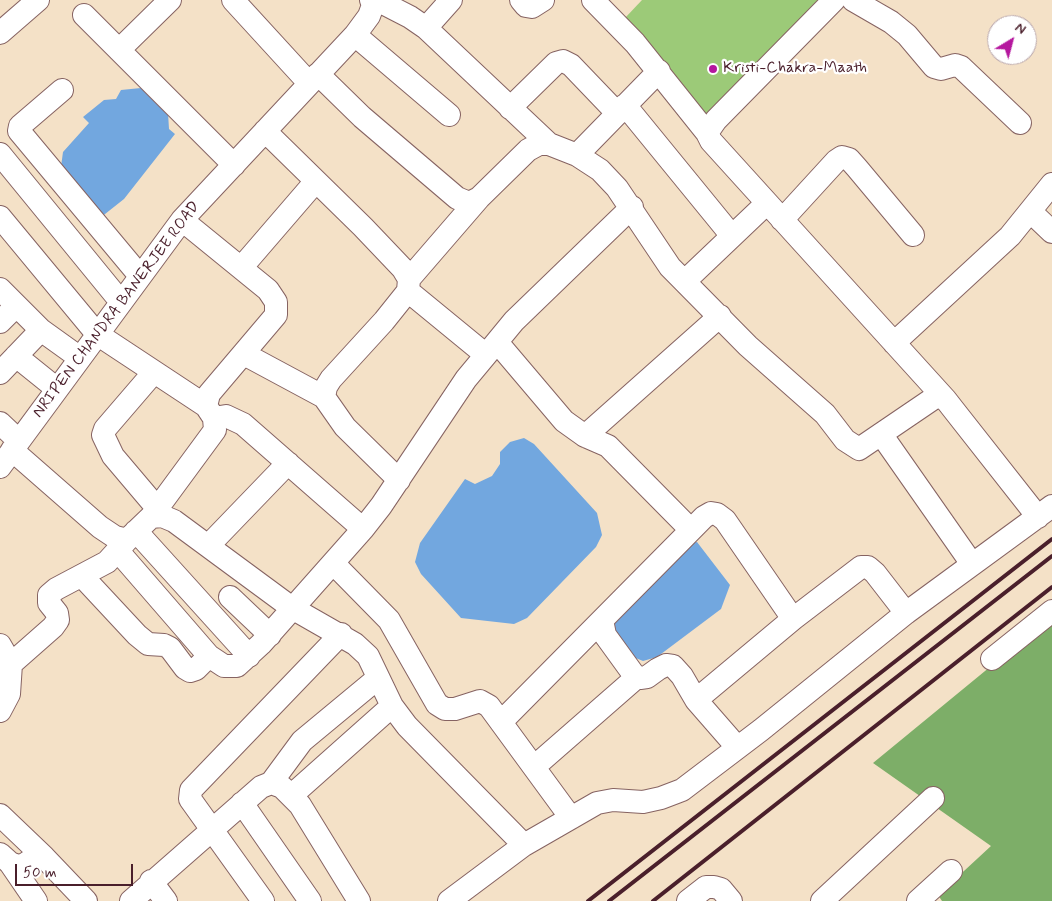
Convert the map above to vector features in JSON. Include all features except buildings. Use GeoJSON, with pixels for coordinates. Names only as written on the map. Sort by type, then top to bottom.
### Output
{"type":"FeatureCollection","features":[{"type":"Feature","properties":{"kind":"street"},"geometry":{"type":"LineString","coordinates":[[0,33],[38,0]]}},
{"type":"Feature","properties":{"kind":"street"},"geometry":{"type":"LineString","coordinates":[[119,50],[170,0]]}},
{"type":"Feature","properties":{"kind":"street"},"geometry":{"type":"LineString","coordinates":[[233,0],[313,79],[362,117],[457,198],[469,203],[479,198]]}},
{"type":"Feature","properties":{"kind":"street","name":"NRIPEN CHANDRA BANERJEE ROAD"},"geometry":{"type":"LineString","coordinates":[[10,453],[182,220],[355,35],[369,16],[373,5],[371,0]]}},
{"type":"Feature","properties":{"kind":"street"},"geometry":{"type":"LineString","coordinates":[[377,0],[410,17],[426,28],[549,144],[577,155],[600,170],[632,207],[661,255],[684,281],[748,346],[825,414],[852,446],[859,449],[929,399],[937,396],[946,400]]}},
{"type":"Feature","properties":{"kind":"street"},"geometry":{"type":"LineString","coordinates":[[426,28],[451,0]]}},
{"type":"Feature","properties":{"kind":"street"},"geometry":{"type":"LineString","coordinates":[[521,0],[526,6],[532,7],[543,0]]}},
{"type":"Feature","properties":{"kind":"street"},"geometry":{"type":"LineString","coordinates":[[449,901],[476,893],[524,845],[597,803],[613,800],[643,802],[682,790],[906,613],[1045,511],[711,141],[708,133],[659,71],[593,0]]}},
{"type":"Feature","properties":{"kind":"street"},"geometry":{"type":"LineString","coordinates":[[708,133],[716,120],[834,0]]}},
{"type":"Feature","properties":{"kind":"street"},"geometry":{"type":"LineString","coordinates":[[853,0],[890,22],[907,35],[934,68],[941,69],[955,65],[961,67],[1020,123]]}},
{"type":"Feature","properties":{"kind":"street"},"geometry":{"type":"LineString","coordinates":[[84,15],[234,165]]}},
{"type":"Feature","properties":{"kind":"street"},"geometry":{"type":"LineString","coordinates":[[355,35],[449,115]]}},
{"type":"Feature","properties":{"kind":"street"},"geometry":{"type":"LineString","coordinates":[[510,108],[556,63],[563,61],[571,65],[621,109],[732,236]]}},
{"type":"Feature","properties":{"kind":"street"},"geometry":{"type":"LineString","coordinates":[[577,155],[659,71]]}},
{"type":"Feature","properties":{"kind":"street"},"geometry":{"type":"LineString","coordinates":[[62,90],[20,126],[19,131],[140,276]]}},
{"type":"Feature","properties":{"kind":"street"},"geometry":{"type":"LineString","coordinates":[[266,131],[363,227],[403,270],[409,285],[491,348],[564,422],[585,436],[608,446],[691,530]]}},
{"type":"Feature","properties":{"kind":"street"},"geometry":{"type":"LineString","coordinates":[[324,397],[330,379],[384,321],[409,285],[479,198],[528,150],[539,144],[549,144]]}},
{"type":"Feature","properties":{"kind":"street"},"geometry":{"type":"LineString","coordinates":[[0,154],[121,302]]}},
{"type":"Feature","properties":{"kind":"street"},"geometry":{"type":"LineString","coordinates":[[782,220],[836,161],[842,157],[849,159],[913,235]]}},
{"type":"Feature","properties":{"kind":"street"},"geometry":{"type":"LineString","coordinates":[[241,268],[316,181]]}},
{"type":"Feature","properties":{"kind":"street"},"geometry":{"type":"LineString","coordinates":[[894,343],[997,248],[1031,212],[1052,184]]}},
{"type":"Feature","properties":{"kind":"street"},"geometry":{"type":"LineString","coordinates":[[684,281],[767,202]]}},
{"type":"Feature","properties":{"kind":"street"},"geometry":{"type":"LineString","coordinates":[[154,372],[105,428],[103,435],[113,456],[138,529],[209,656],[224,666],[237,666],[270,635],[364,529],[399,480],[425,438],[491,348],[514,321],[632,207]]}},
{"type":"Feature","properties":{"kind":"street"},"geometry":{"type":"LineString","coordinates":[[1031,212],[1052,232]]}},
{"type":"Feature","properties":{"kind":"street"},"geometry":{"type":"LineString","coordinates":[[0,217],[97,334],[210,412],[235,418],[364,529]]}},
{"type":"Feature","properties":{"kind":"street"},"geometry":{"type":"LineString","coordinates":[[0,711],[9,694],[6,654],[53,628],[58,620],[57,613],[48,603],[49,595],[56,589],[107,562],[138,529],[215,430],[210,412],[209,394],[276,315],[276,302],[268,290],[182,220]]}},
{"type":"Feature","properties":{"kind":"street"},"geometry":{"type":"LineString","coordinates":[[0,289],[41,330],[80,358]]}},
{"type":"Feature","properties":{"kind":"street"},"geometry":{"type":"LineString","coordinates":[[0,322],[16,306]]}},
{"type":"Feature","properties":{"kind":"street"},"geometry":{"type":"LineString","coordinates":[[585,436],[720,316]]}},
{"type":"Feature","properties":{"kind":"street"},"geometry":{"type":"LineString","coordinates":[[0,373],[41,330]]}},
{"type":"Feature","properties":{"kind":"street"},"geometry":{"type":"LineString","coordinates":[[244,354],[324,397],[345,427],[399,480]]}},
{"type":"Feature","properties":{"kind":"street"},"geometry":{"type":"LineString","coordinates":[[16,356],[57,389]]}},
{"type":"Feature","properties":{"kind":"street"},"geometry":{"type":"LineString","coordinates":[[0,423],[10,453],[100,527],[115,537],[138,529],[162,516],[174,521],[292,608],[341,634],[368,656],[392,706],[407,726],[524,845]]}},
{"type":"Feature","properties":{"kind":"street"},"geometry":{"type":"LineString","coordinates":[[881,434],[972,564]]}},
{"type":"Feature","properties":{"kind":"street"},"geometry":{"type":"LineString","coordinates":[[208,546],[288,463]]}},
{"type":"Feature","properties":{"kind":"street"},"geometry":{"type":"LineString","coordinates":[[502,721],[691,530],[711,513],[717,514],[725,520],[793,620]]}},
{"type":"Feature","properties":{"kind":"street"},"geometry":{"type":"LineString","coordinates":[[138,529],[249,656]]}},
{"type":"Feature","properties":{"kind":"street"},"geometry":{"type":"LineString","coordinates":[[333,563],[390,620],[436,704],[445,709],[455,709],[480,702],[490,706],[571,818]]}},
{"type":"Feature","properties":{"kind":"street"},"geometry":{"type":"LineString","coordinates":[[696,700],[861,567],[868,567],[875,572],[906,613]]}},
{"type":"Feature","properties":{"kind":"street"},"geometry":{"type":"LineString","coordinates":[[82,576],[137,636],[148,644],[164,645],[170,648],[190,672],[209,656]]}},
{"type":"Feature","properties":{"kind":"street"},"geometry":{"type":"LineString","coordinates":[[211,613],[251,578]]}},
{"type":"Feature","properties":{"kind":"street"},"geometry":{"type":"LineString","coordinates":[[230,596],[270,635]]}},
{"type":"Feature","properties":{"kind":"street"},"geometry":{"type":"LineString","coordinates":[[992,659],[1052,611]]}},
{"type":"Feature","properties":{"kind":"street"},"geometry":{"type":"LineString","coordinates":[[602,620],[605,635],[637,677]]}},
{"type":"Feature","properties":{"kind":"street"},"geometry":{"type":"LineString","coordinates":[[263,901],[190,799],[191,790],[341,634]]}},
{"type":"Feature","properties":{"kind":"street"},"geometry":{"type":"LineString","coordinates":[[534,767],[637,677],[647,677],[666,665],[673,666],[682,676],[696,700],[737,747]]}},
{"type":"Feature","properties":{"kind":"street"},"geometry":{"type":"LineString","coordinates":[[131,901],[151,881],[213,830],[261,787],[271,783],[302,740],[378,678]]}},
{"type":"Feature","properties":{"kind":"street"},"geometry":{"type":"LineString","coordinates":[[292,795],[392,706]]}},
{"type":"Feature","properties":{"kind":"street"},"geometry":{"type":"LineString","coordinates":[[271,783],[292,795],[300,805],[359,901]]}},
{"type":"Feature","properties":{"kind":"street"},"geometry":{"type":"LineString","coordinates":[[822,901],[933,798]]}},
{"type":"Feature","properties":{"kind":"street"},"geometry":{"type":"LineString","coordinates":[[242,804],[310,901]]}},
{"type":"Feature","properties":{"kind":"street"},"geometry":{"type":"LineString","coordinates":[[0,815],[50,861],[86,901]]}},
{"type":"Feature","properties":{"kind":"street"},"geometry":{"type":"LineString","coordinates":[[5,859],[25,864],[35,857],[44,857]]}},
{"type":"Feature","properties":{"kind":"street"},"geometry":{"type":"LineString","coordinates":[[5,859],[36,901]]}},
{"type":"Feature","properties":{"kind":"street"},"geometry":{"type":"LineString","coordinates":[[918,901],[952,871]]}},
{"type":"Feature","properties":{"kind":"street"},"geometry":{"type":"LineString","coordinates":[[151,881],[166,901]]}},
{"type":"Feature","properties":{"kind":"street"},"geometry":{"type":"LineString","coordinates":[[688,901],[706,887],[714,887],[720,889],[731,901]]}},
{"type":"Feature","properties":{"kind":"green space","name":"Kristi-Chakra-Maath"},"geometry":{"type":"Polygon","coordinates":[[[642,0],[825,0],[709,121],[625,18],[642,0]]]}},
{"type":"Feature","properties":{"kind":"green space"},"geometry":{"type":"Polygon","coordinates":[[[1052,616],[1052,901],[942,901],[938,895],[991,846],[873,763],[1052,616]]]}},
{"type":"Feature","properties":{"kind":"water"},"geometry":{"type":"Polygon","coordinates":[[[141,88],[168,113],[169,129],[175,134],[124,199],[100,218],[60,174],[63,152],[89,123],[83,117],[104,100],[116,99],[121,90],[141,88]]]}},
{"type":"Feature","properties":{"kind":"water"},"geometry":{"type":"Polygon","coordinates":[[[524,438],[534,444],[597,513],[602,535],[596,547],[527,618],[514,624],[461,618],[421,574],[415,562],[420,543],[465,479],[475,484],[492,476],[500,464],[500,452],[510,442],[524,438]]]}},
{"type":"Feature","properties":{"kind":"water"},"geometry":{"type":"Polygon","coordinates":[[[697,542],[730,585],[721,609],[657,657],[643,661],[621,652],[613,630],[612,614],[681,545],[697,542]]]}},
{"type":"Feature","properties":{"kind":"railway"},"geometry":{"type":"LineString","coordinates":[[588,901],[1052,539]]}},
{"type":"Feature","properties":{"kind":"railway"},"geometry":{"type":"LineString","coordinates":[[609,901],[1052,556]]}},
{"type":"Feature","properties":{"kind":"railway"},"geometry":{"type":"LineString","coordinates":[[653,901],[1052,587]]}},
{"type":"Feature","properties":{"kind":"place","name":"Kristi-Chakra-Maath"},"geometry":{"type":"Point","coordinates":[713,69]}}]}
